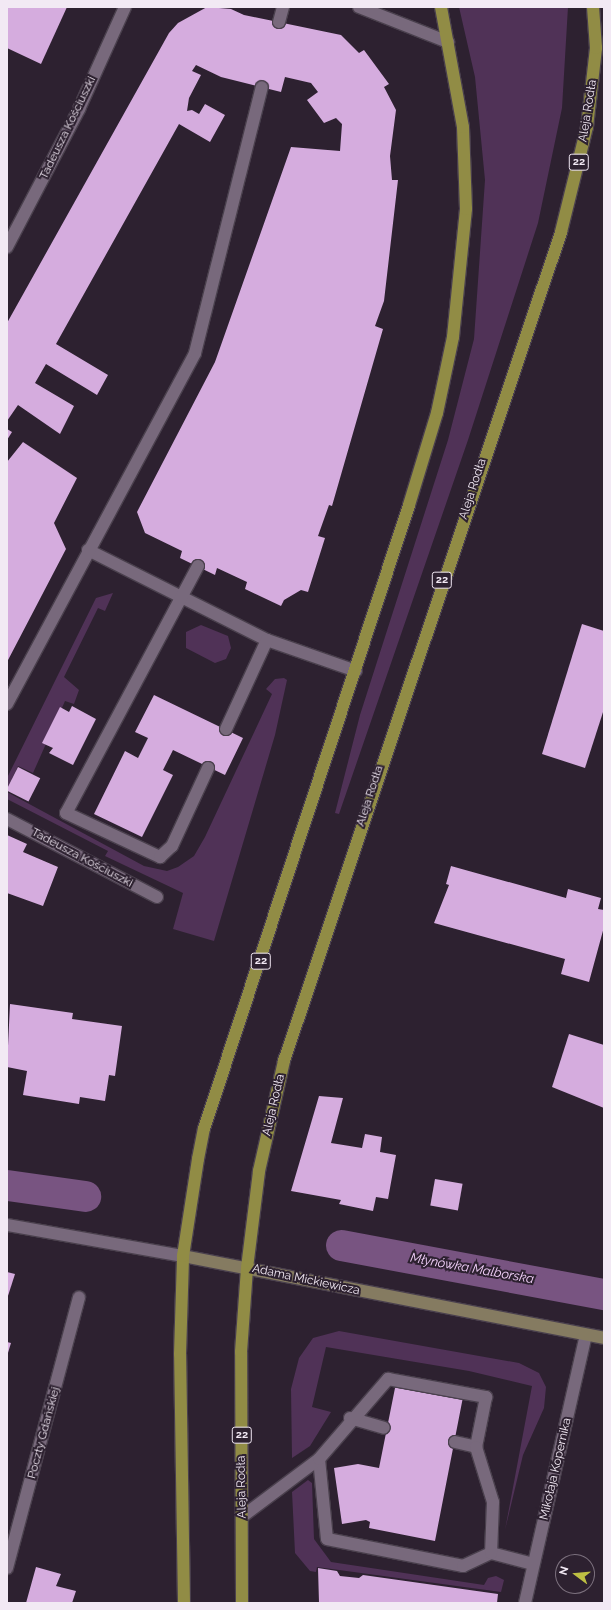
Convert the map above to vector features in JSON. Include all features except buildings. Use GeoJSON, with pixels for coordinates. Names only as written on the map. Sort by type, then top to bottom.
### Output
{"type":"FeatureCollection","features":[{"type":"Feature","properties":{"kind":"main road","name":"22"},"geometry":{"type":"LineString","coordinates":[[184,1603],[180,1354],[183,1256],[204,1129],[356,671],[437,413],[453,337],[466,209],[462,127],[441,7]]}},
{"type":"Feature","properties":{"kind":"main road","name":"Aleja Rodła"},"geometry":{"type":"LineString","coordinates":[[242,1603],[243,1516],[241,1360],[247,1268],[259,1171],[284,1061],[560,232],[587,127],[596,48],[593,7]]}},
{"type":"Feature","properties":{"kind":"street","name":"Tadeusza Kościuszki"},"geometry":{"type":"LineString","coordinates":[[7,247],[78,109],[125,7]]}},
{"type":"Feature","properties":{"kind":"street"},"geometry":{"type":"LineString","coordinates":[[279,22],[283,7]]}},
{"type":"Feature","properties":{"kind":"street"},"geometry":{"type":"LineString","coordinates":[[359,7],[448,42]]}},
{"type":"Feature","properties":{"kind":"street"},"geometry":{"type":"LineString","coordinates":[[7,704],[88,550],[196,353],[262,88]]}},
{"type":"Feature","properties":{"kind":"street"},"geometry":{"type":"LineString","coordinates":[[88,550],[267,640],[356,671]]}},
{"type":"Feature","properties":{"kind":"street"},"geometry":{"type":"LineString","coordinates":[[198,566],[66,814],[160,857],[172,846],[208,768]]}},
{"type":"Feature","properties":{"kind":"street"},"geometry":{"type":"LineString","coordinates":[[226,729],[267,640]]}},
{"type":"Feature","properties":{"kind":"street","name":"Tadeusza Kościuszki"},"geometry":{"type":"LineString","coordinates":[[7,818],[157,897]]}},
{"type":"Feature","properties":{"kind":"street","name":"Adama Mickiewicza"},"geometry":{"type":"LineString","coordinates":[[7,1225],[247,1268],[604,1338]]}},
{"type":"Feature","properties":{"kind":"street","name":"Poczty Gdańskiej"},"geometry":{"type":"LineString","coordinates":[[7,1568],[79,1297]]}},
{"type":"Feature","properties":{"kind":"street","name":"Mikołaja Kopernika"},"geometry":{"type":"LineString","coordinates":[[525,1603],[586,1335]]}},
{"type":"Feature","properties":{"kind":"street"},"geometry":{"type":"LineString","coordinates":[[243,1516],[319,1459],[350,1418],[388,1379],[486,1397],[476,1447],[493,1502],[491,1553]]}},
{"type":"Feature","properties":{"kind":"street"},"geometry":{"type":"LineString","coordinates":[[350,1418],[384,1428]]}},
{"type":"Feature","properties":{"kind":"street"},"geometry":{"type":"LineString","coordinates":[[455,1442],[476,1447]]}},
{"type":"Feature","properties":{"kind":"street"},"geometry":{"type":"LineString","coordinates":[[319,1459],[327,1539],[464,1566],[491,1553],[534,1564]]}},
{"type":"Feature","properties":{"kind":"shaded area"},"geometry":{"type":"Polygon","coordinates":[[[459,7],[568,7],[562,108],[538,223],[468,440],[339,814],[335,813],[360,715],[448,440],[474,339],[485,180],[475,77],[459,7]]]}},
{"type":"Feature","properties":{"kind":"shaded area"},"geometry":{"type":"Polygon","coordinates":[[[113,593],[105,611],[98,608],[64,677],[79,690],[74,704],[65,701],[33,773],[18,766],[7,789],[7,778],[96,598],[113,593]]]}},
{"type":"Feature","properties":{"kind":"shaded area"},"geometry":{"type":"Polygon","coordinates":[[[201,625],[228,636],[231,648],[226,659],[215,663],[186,648],[186,632],[201,625]]]}},
{"type":"Feature","properties":{"kind":"shaded area"},"geometry":{"type":"Polygon","coordinates":[[[284,678],[287,680],[275,735],[214,941],[173,929],[183,893],[105,856],[108,851],[7,799],[7,792],[144,866],[167,871],[178,867],[194,856],[205,837],[272,694],[266,689],[275,679],[284,678]]]}},
{"type":"Feature","properties":{"kind":"shaded area"},"geometry":{"type":"Polygon","coordinates":[[[339,1331],[519,1363],[539,1373],[546,1387],[544,1408],[523,1455],[505,1530],[532,1386],[469,1371],[326,1347],[312,1407],[331,1412],[310,1446],[292,1458],[291,1389],[299,1358],[313,1338],[339,1331]]]}},
{"type":"Feature","properties":{"kind":"shaded area"},"geometry":{"type":"Polygon","coordinates":[[[308,1480],[312,1483],[314,1539],[331,1562],[484,1585],[488,1578],[496,1576],[504,1580],[501,1592],[317,1567],[316,1572],[310,1571],[295,1553],[292,1492],[308,1480]]]}},
{"type":"Feature","properties":{"kind":"waterway","name":"Młynówka Malborska"},"geometry":{"type":"LineString","coordinates":[[7,1185],[85,1196]]}},
{"type":"Feature","properties":{"kind":"waterway","name":"Młynówka Malborska"},"geometry":{"type":"LineString","coordinates":[[341,1245],[604,1294]]}}]}
